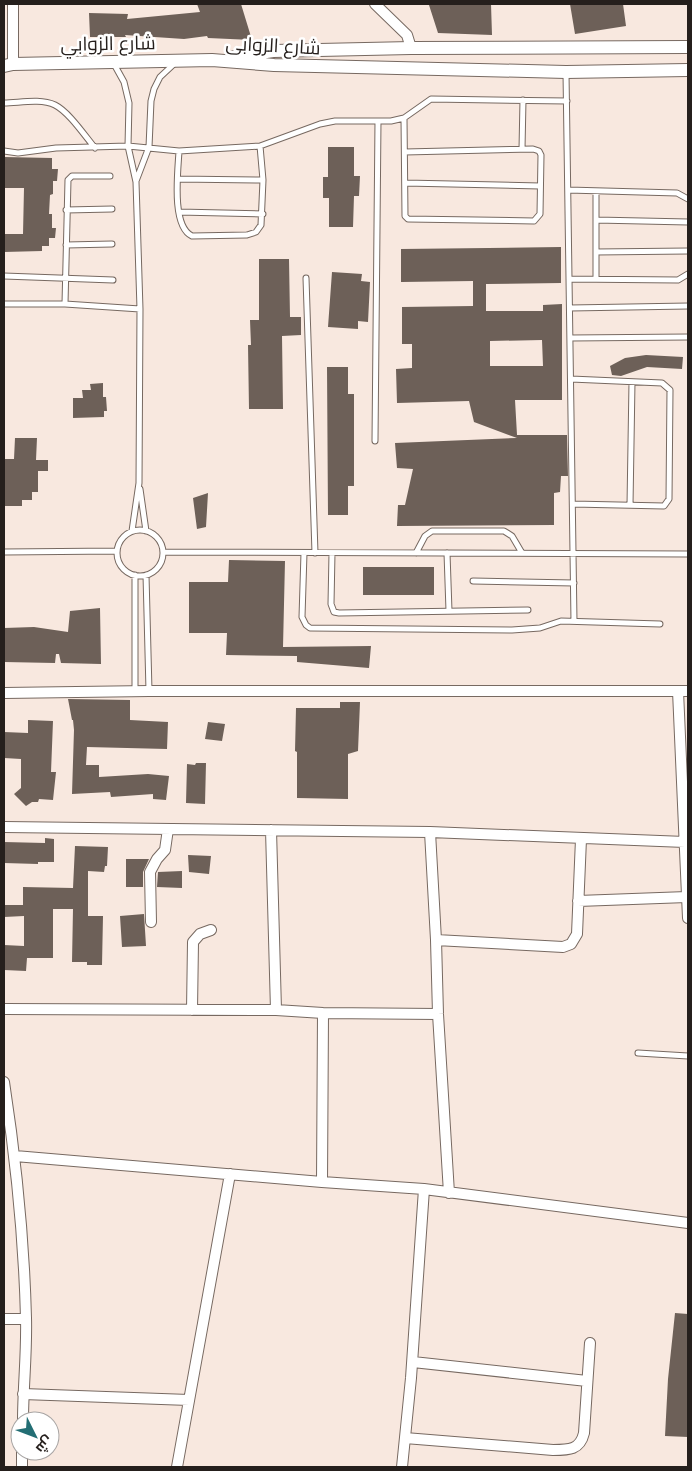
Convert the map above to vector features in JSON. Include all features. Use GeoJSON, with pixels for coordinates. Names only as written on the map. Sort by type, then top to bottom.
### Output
{"type":"FeatureCollection","features":[{"type":"Feature","properties":{"kind":"street"},"geometry":{"type":"LineString","coordinates":[[8,65],[13,4]]}},
{"type":"Feature","properties":{"kind":"street"},"geometry":{"type":"LineString","coordinates":[[375,4],[407,35],[411,48]]}},
{"type":"Feature","properties":{"kind":"street","name":"شارع الزوابى"},"geometry":{"type":"LineString","coordinates":[[212,60],[273,52],[411,48],[568,49],[688,47]]}},
{"type":"Feature","properties":{"kind":"street"},"geometry":{"type":"LineString","coordinates":[[566,72],[568,49]]}},
{"type":"Feature","properties":{"kind":"street","name":"شارع الزوابي"},"geometry":{"type":"LineString","coordinates":[[8,65],[212,60]]}},
{"type":"Feature","properties":{"kind":"street","name":"شارع الزوابى"},"geometry":{"type":"LineString","coordinates":[[212,60],[274,65],[566,72],[688,70]]}},
{"type":"Feature","properties":{"kind":"street"},"geometry":{"type":"LineString","coordinates":[[4,692],[683,691],[688,918]]}},
{"type":"Feature","properties":{"kind":"street"},"geometry":{"type":"LineString","coordinates":[[4,827],[430,832],[685,842]]}},
{"type":"Feature","properties":{"kind":"street"},"geometry":{"type":"LineString","coordinates":[[151,922],[150,872],[157,859],[166,850],[168,829]]}},
{"type":"Feature","properties":{"kind":"street"},"geometry":{"type":"LineString","coordinates":[[271,830],[276,1010]]}},
{"type":"Feature","properties":{"kind":"street"},"geometry":{"type":"LineString","coordinates":[[430,832],[438,1014],[449,1193]]}},
{"type":"Feature","properties":{"kind":"street"},"geometry":{"type":"LineString","coordinates":[[436,940],[568,946],[576,938],[581,839]]}},
{"type":"Feature","properties":{"kind":"street"},"geometry":{"type":"LineString","coordinates":[[578,901],[687,897]]}},
{"type":"Feature","properties":{"kind":"street"},"geometry":{"type":"LineString","coordinates":[[192,1010],[193,942],[200,934],[211,930]]}},
{"type":"Feature","properties":{"kind":"street"},"geometry":{"type":"LineString","coordinates":[[4,1009],[276,1010],[323,1013],[438,1014]]}},
{"type":"Feature","properties":{"kind":"street"},"geometry":{"type":"LineString","coordinates":[[322,1182],[323,1013]]}},
{"type":"Feature","properties":{"kind":"street"},"geometry":{"type":"LineString","coordinates":[[4,1082],[15,1156],[24,1268],[26,1319],[23,1411]]}},
{"type":"Feature","properties":{"kind":"street"},"geometry":{"type":"LineString","coordinates":[[15,1156],[322,1182],[424,1188],[449,1193],[688,1223]]}},
{"type":"Feature","properties":{"kind":"street"},"geometry":{"type":"LineString","coordinates":[[177,1467],[230,1174]]}},
{"type":"Feature","properties":{"kind":"street"},"geometry":{"type":"LineString","coordinates":[[402,1467],[412,1362],[424,1188]]}},
{"type":"Feature","properties":{"kind":"street"},"geometry":{"type":"LineString","coordinates":[[4,1319],[26,1319]]}},
{"type":"Feature","properties":{"kind":"street"},"geometry":{"type":"LineString","coordinates":[[405,1438],[553,1450],[574,1448],[580,1444],[584,1433],[590,1343]]}},
{"type":"Feature","properties":{"kind":"street"},"geometry":{"type":"LineString","coordinates":[[412,1362],[587,1381]]}},
{"type":"Feature","properties":{"kind":"street"},"geometry":{"type":"LineString","coordinates":[[23,1394],[189,1400]]}},
{"type":"Feature","properties":{"kind":"lane"},"geometry":{"type":"LineString","coordinates":[[136,182],[149,147],[151,101],[154,89],[160,77],[178,60]]}},
{"type":"Feature","properties":{"kind":"lane"},"geometry":{"type":"LineString","coordinates":[[114,63],[124,82],[129,103],[128,146],[136,182],[140,309],[139,483],[132,531]]}},
{"type":"Feature","properties":{"kind":"lane"},"geometry":{"type":"LineString","coordinates":[[566,72],[574,621]]}},
{"type":"Feature","properties":{"kind":"lane"},"geometry":{"type":"LineString","coordinates":[[4,151],[18,153],[56,148],[128,146],[179,151],[260,146],[320,124],[335,121],[391,121],[404,118],[431,99],[567,101]]}},
{"type":"Feature","properties":{"kind":"lane"},"geometry":{"type":"LineString","coordinates":[[522,149],[523,100]]}},
{"type":"Feature","properties":{"kind":"lane"},"geometry":{"type":"LineString","coordinates":[[4,103],[38,102],[54,104],[62,110],[95,148]]}},
{"type":"Feature","properties":{"kind":"lane"},"geometry":{"type":"LineString","coordinates":[[404,118],[404,152],[405,216],[408,219],[534,222],[540,214],[541,155],[539,151],[522,149],[404,152]]}},
{"type":"Feature","properties":{"kind":"lane"},"geometry":{"type":"LineString","coordinates":[[375,441],[378,121]]}},
{"type":"Feature","properties":{"kind":"lane"},"geometry":{"type":"LineString","coordinates":[[179,151],[179,212],[185,231],[192,236],[246,236],[256,232],[261,225],[263,214],[260,146]]}},
{"type":"Feature","properties":{"kind":"lane"},"geometry":{"type":"LineString","coordinates":[[65,304],[68,180],[72,176],[110,176]]}},
{"type":"Feature","properties":{"kind":"lane"},"geometry":{"type":"LineString","coordinates":[[178,179],[263,180]]}},
{"type":"Feature","properties":{"kind":"lane"},"geometry":{"type":"LineString","coordinates":[[405,183],[540,186]]}},
{"type":"Feature","properties":{"kind":"lane"},"geometry":{"type":"LineString","coordinates":[[568,190],[677,193],[688,199]]}},
{"type":"Feature","properties":{"kind":"lane"},"geometry":{"type":"LineString","coordinates":[[596,191],[596,279]]}},
{"type":"Feature","properties":{"kind":"lane"},"geometry":{"type":"LineString","coordinates":[[66,210],[112,209]]}},
{"type":"Feature","properties":{"kind":"lane"},"geometry":{"type":"LineString","coordinates":[[179,212],[263,214]]}},
{"type":"Feature","properties":{"kind":"lane"},"geometry":{"type":"LineString","coordinates":[[596,220],[688,222]]}},
{"type":"Feature","properties":{"kind":"lane"},"geometry":{"type":"LineString","coordinates":[[66,245],[112,244]]}},
{"type":"Feature","properties":{"kind":"lane"},"geometry":{"type":"LineString","coordinates":[[596,252],[688,251]]}},
{"type":"Feature","properties":{"kind":"lane"},"geometry":{"type":"LineString","coordinates":[[569,279],[678,280],[688,274]]}},
{"type":"Feature","properties":{"kind":"lane"},"geometry":{"type":"LineString","coordinates":[[4,276],[113,280]]}},
{"type":"Feature","properties":{"kind":"lane"},"geometry":{"type":"LineString","coordinates":[[306,278],[315,553]]}},
{"type":"Feature","properties":{"kind":"lane"},"geometry":{"type":"LineString","coordinates":[[4,304],[65,304],[140,309]]}},
{"type":"Feature","properties":{"kind":"lane"},"geometry":{"type":"LineString","coordinates":[[570,308],[688,306]]}},
{"type":"Feature","properties":{"kind":"lane"},"geometry":{"type":"LineString","coordinates":[[570,338],[688,337]]}},
{"type":"Feature","properties":{"kind":"lane"},"geometry":{"type":"LineString","coordinates":[[571,379],[662,383],[670,390],[669,499],[664,506],[573,504]]}},
{"type":"Feature","properties":{"kind":"lane"},"geometry":{"type":"LineString","coordinates":[[630,505],[632,382]]}},
{"type":"Feature","properties":{"kind":"lane"},"geometry":{"type":"LineString","coordinates":[[139,483],[146,531]]}},
{"type":"Feature","properties":{"kind":"lane"},"geometry":{"type":"LineString","coordinates":[[132,531],[146,531],[158,539],[162,552],[158,566],[146,575],[135,575],[129,573],[119,564],[117,551],[122,539],[132,531]]}},
{"type":"Feature","properties":{"kind":"lane"},"geometry":{"type":"LineString","coordinates":[[416,553],[426,536],[432,531],[504,531],[512,536],[522,553]]}},
{"type":"Feature","properties":{"kind":"lane"},"geometry":{"type":"LineString","coordinates":[[4,552],[117,551]]}},
{"type":"Feature","properties":{"kind":"lane"},"geometry":{"type":"LineString","coordinates":[[162,552],[688,554]]}},
{"type":"Feature","properties":{"kind":"lane"},"geometry":{"type":"LineString","coordinates":[[304,553],[302,616],[306,625],[310,628],[512,630],[540,628],[562,621],[660,624]]}},
{"type":"Feature","properties":{"kind":"lane"},"geometry":{"type":"LineString","coordinates":[[332,553],[331,604],[334,612],[528,610]]}},
{"type":"Feature","properties":{"kind":"lane"},"geometry":{"type":"LineString","coordinates":[[447,553],[449,611]]}},
{"type":"Feature","properties":{"kind":"lane"},"geometry":{"type":"LineString","coordinates":[[134,691],[135,575]]}},
{"type":"Feature","properties":{"kind":"lane"},"geometry":{"type":"LineString","coordinates":[[146,575],[149,691]]}},
{"type":"Feature","properties":{"kind":"lane"},"geometry":{"type":"LineString","coordinates":[[473,581],[574,582]]}},
{"type":"Feature","properties":{"kind":"lane"},"geometry":{"type":"LineString","coordinates":[[638,1053],[688,1056]]}},
{"type":"Feature","properties":{"kind":"building"},"geometry":{"type":"Polygon","coordinates":[[[197,4],[241,4],[252,40],[208,38],[207,36],[184,39],[125,35],[126,37],[90,37],[89,13],[128,14],[127,19],[200,12],[197,4]]]}},
{"type":"Feature","properties":{"kind":"building"},"geometry":{"type":"Polygon","coordinates":[[[491,4],[492,35],[438,33],[429,5],[491,4]]]}},
{"type":"Feature","properties":{"kind":"building"},"geometry":{"type":"Polygon","coordinates":[[[570,4],[623,4],[626,26],[575,34],[570,4]]]}},
{"type":"Feature","properties":{"kind":"building"},"geometry":{"type":"Polygon","coordinates":[[[328,147],[354,147],[354,176],[360,176],[359,196],[354,196],[353,227],[329,227],[329,198],[323,198],[323,177],[328,177],[328,147]]]}},
{"type":"Feature","properties":{"kind":"building"},"geometry":{"type":"Polygon","coordinates":[[[4,157],[52,158],[52,169],[58,169],[57,181],[53,181],[53,194],[50,195],[49,214],[52,214],[52,228],[56,228],[55,238],[49,238],[49,246],[42,246],[42,251],[4,252],[4,234],[23,234],[24,188],[4,188],[4,157]]]}},
{"type":"Feature","properties":{"kind":"building"},"geometry":{"type":"Polygon","coordinates":[[[561,247],[561,283],[486,284],[486,311],[543,311],[543,305],[562,304],[562,400],[515,400],[517,435],[567,435],[568,476],[561,476],[560,492],[554,493],[554,525],[397,526],[398,505],[405,505],[413,469],[397,468],[395,443],[517,438],[474,422],[469,401],[397,403],[396,369],[412,368],[412,344],[402,344],[402,307],[473,306],[473,281],[401,282],[401,249],[561,247]],[[542,340],[490,341],[490,366],[543,366],[542,340]]]}},
{"type":"Feature","properties":{"kind":"building"},"geometry":{"type":"Polygon","coordinates":[[[259,259],[289,259],[290,317],[301,317],[301,335],[282,336],[283,409],[249,409],[248,345],[251,345],[250,320],[259,320],[259,259]]]}},
{"type":"Feature","properties":{"kind":"building"},"geometry":{"type":"Polygon","coordinates":[[[332,272],[362,274],[361,281],[370,282],[368,322],[358,321],[358,329],[328,327],[332,272]]]}},
{"type":"Feature","properties":{"kind":"building"},"geometry":{"type":"Polygon","coordinates":[[[646,355],[683,357],[682,369],[647,367],[621,376],[612,375],[610,366],[625,358],[646,355]]]}},
{"type":"Feature","properties":{"kind":"building"},"geometry":{"type":"Polygon","coordinates":[[[327,367],[348,367],[348,394],[354,394],[354,486],[348,486],[348,515],[328,515],[327,367]]]}},
{"type":"Feature","properties":{"kind":"building"},"geometry":{"type":"Polygon","coordinates":[[[103,383],[103,397],[106,397],[107,411],[104,411],[104,417],[73,418],[73,398],[83,398],[82,390],[91,390],[90,384],[103,383]]]}},
{"type":"Feature","properties":{"kind":"building"},"geometry":{"type":"Polygon","coordinates":[[[15,438],[37,438],[36,460],[48,460],[48,471],[38,471],[38,492],[32,492],[32,500],[22,500],[22,506],[4,506],[4,459],[14,459],[15,438]]]}},
{"type":"Feature","properties":{"kind":"building"},"geometry":{"type":"Polygon","coordinates":[[[208,493],[206,527],[197,529],[193,498],[208,493]]]}},
{"type":"Feature","properties":{"kind":"building"},"geometry":{"type":"Polygon","coordinates":[[[229,560],[285,561],[283,647],[371,646],[369,668],[297,662],[297,656],[226,655],[227,633],[189,633],[189,582],[228,582],[229,560]]]}},
{"type":"Feature","properties":{"kind":"building"},"geometry":{"type":"Polygon","coordinates":[[[363,567],[434,567],[434,595],[363,595],[363,567]]]}},
{"type":"Feature","properties":{"kind":"building"},"geometry":{"type":"Polygon","coordinates":[[[100,608],[101,664],[61,663],[59,654],[56,654],[55,663],[4,662],[4,628],[34,627],[68,632],[70,611],[100,608]]]}},
{"type":"Feature","properties":{"kind":"building"},"geometry":{"type":"Polygon","coordinates":[[[68,699],[130,700],[130,720],[168,722],[167,749],[87,747],[86,765],[99,765],[99,777],[148,774],[169,776],[166,800],[153,799],[153,794],[111,797],[110,792],[72,794],[74,730],[68,699]]]}},
{"type":"Feature","properties":{"kind":"building"},"geometry":{"type":"Polygon","coordinates":[[[340,702],[360,702],[358,751],[348,754],[348,799],[297,798],[296,708],[340,708],[340,702]]]}},
{"type":"Feature","properties":{"kind":"building"},"geometry":{"type":"Polygon","coordinates":[[[28,720],[53,721],[51,772],[56,772],[53,800],[39,799],[38,802],[32,802],[26,806],[14,794],[21,788],[21,759],[4,758],[4,732],[28,733],[28,720]]]}},
{"type":"Feature","properties":{"kind":"building"},"geometry":{"type":"Polygon","coordinates":[[[208,722],[225,724],[222,741],[205,739],[208,722]]]}},
{"type":"Feature","properties":{"kind":"building"},"geometry":{"type":"Polygon","coordinates":[[[196,763],[206,763],[205,804],[186,803],[187,764],[195,765],[196,763]]]}},
{"type":"Feature","properties":{"kind":"building"},"geometry":{"type":"Polygon","coordinates":[[[45,838],[54,839],[54,862],[38,862],[38,864],[4,863],[4,842],[45,843],[45,838]]]}},
{"type":"Feature","properties":{"kind":"building"},"geometry":{"type":"Polygon","coordinates":[[[75,846],[108,847],[107,866],[105,866],[104,872],[88,871],[88,916],[103,916],[102,965],[72,962],[73,909],[53,909],[53,958],[27,958],[26,971],[4,970],[4,945],[24,946],[24,916],[4,917],[4,905],[23,905],[23,887],[73,888],[75,846]]]}},
{"type":"Feature","properties":{"kind":"building"},"geometry":{"type":"Polygon","coordinates":[[[188,855],[211,856],[209,874],[189,872],[188,855]]]}},
{"type":"Feature","properties":{"kind":"building"},"geometry":{"type":"Polygon","coordinates":[[[126,859],[149,859],[143,872],[143,887],[126,887],[126,859]]]}},
{"type":"Feature","properties":{"kind":"building"},"geometry":{"type":"Polygon","coordinates":[[[182,871],[182,888],[157,887],[158,872],[182,871]]]}},
{"type":"Feature","properties":{"kind":"building"},"geometry":{"type":"Polygon","coordinates":[[[144,914],[146,946],[122,947],[120,916],[144,914]]]}},
{"type":"Feature","properties":{"kind":"building"},"geometry":{"type":"Polygon","coordinates":[[[675,1313],[688,1314],[688,1437],[665,1436],[668,1379],[675,1313]]]}}]}
